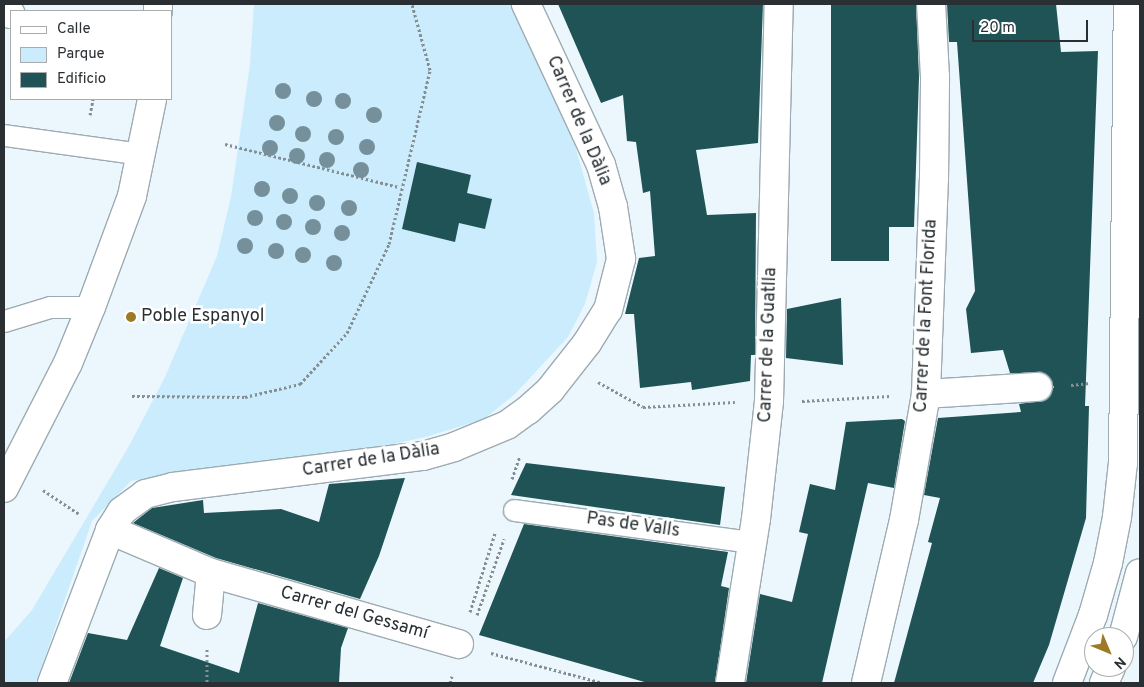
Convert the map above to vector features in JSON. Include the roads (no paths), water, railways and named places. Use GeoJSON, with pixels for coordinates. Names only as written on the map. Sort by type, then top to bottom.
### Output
{"type":"FeatureCollection","features":[{"type":"Feature","properties":{"kind":"street","name":"Carrer de la Dàlia"},"geometry":{"type":"LineString","coordinates":[[52,683],[110,530],[132,502],[145,494],[397,460],[454,448],[507,425],[550,390],[565,373],[608,310],[621,259],[613,207],[601,165],[526,4]]}},
{"type":"Feature","properties":{"kind":"street","name":"Carrer de la Guatlla"},"geometry":{"type":"LineString","coordinates":[[730,683],[769,401],[779,4]]}},
{"type":"Feature","properties":{"kind":"street","name":"Carrer de la Font Florida"},"geometry":{"type":"LineString","coordinates":[[866,683],[904,520],[926,394],[934,188],[935,77],[931,4]]}},
{"type":"Feature","properties":{"kind":"street"},"geometry":{"type":"LineString","coordinates":[[1067,683],[1094,615],[1108,563],[1117,517],[1123,463],[1128,4]]}},
{"type":"Feature","properties":{"kind":"street"},"geometry":{"type":"LineString","coordinates":[[8,479],[68,363],[91,307],[132,196],[152,100]]}},
{"type":"Feature","properties":{"kind":"street"},"geometry":{"type":"LineString","coordinates":[[926,394],[1038,387]]}},
{"type":"Feature","properties":{"kind":"street","name":"Carrer del Gessamí"},"geometry":{"type":"LineString","coordinates":[[110,530],[211,573],[459,644]]}},
{"type":"Feature","properties":{"kind":"street"},"geometry":{"type":"LineString","coordinates":[[207,615],[211,573]]}},
{"type":"Feature","properties":{"kind":"street"},"geometry":{"type":"LineString","coordinates":[[1126,627],[1140,573]]}},
{"type":"Feature","properties":{"kind":"lane"},"geometry":{"type":"LineString","coordinates":[[4,135],[141,154]]}},
{"type":"Feature","properties":{"kind":"lane"},"geometry":{"type":"LineString","coordinates":[[4,321],[50,308],[91,307]]}},
{"type":"Feature","properties":{"kind":"lane","name":"Pas de Valls"},"geometry":{"type":"LineString","coordinates":[[514,510],[751,542]]}},
{"type":"Feature","properties":{"kind":"place","name":"Poble Espanyol"},"geometry":{"type":"Point","coordinates":[131,317]}}]}
